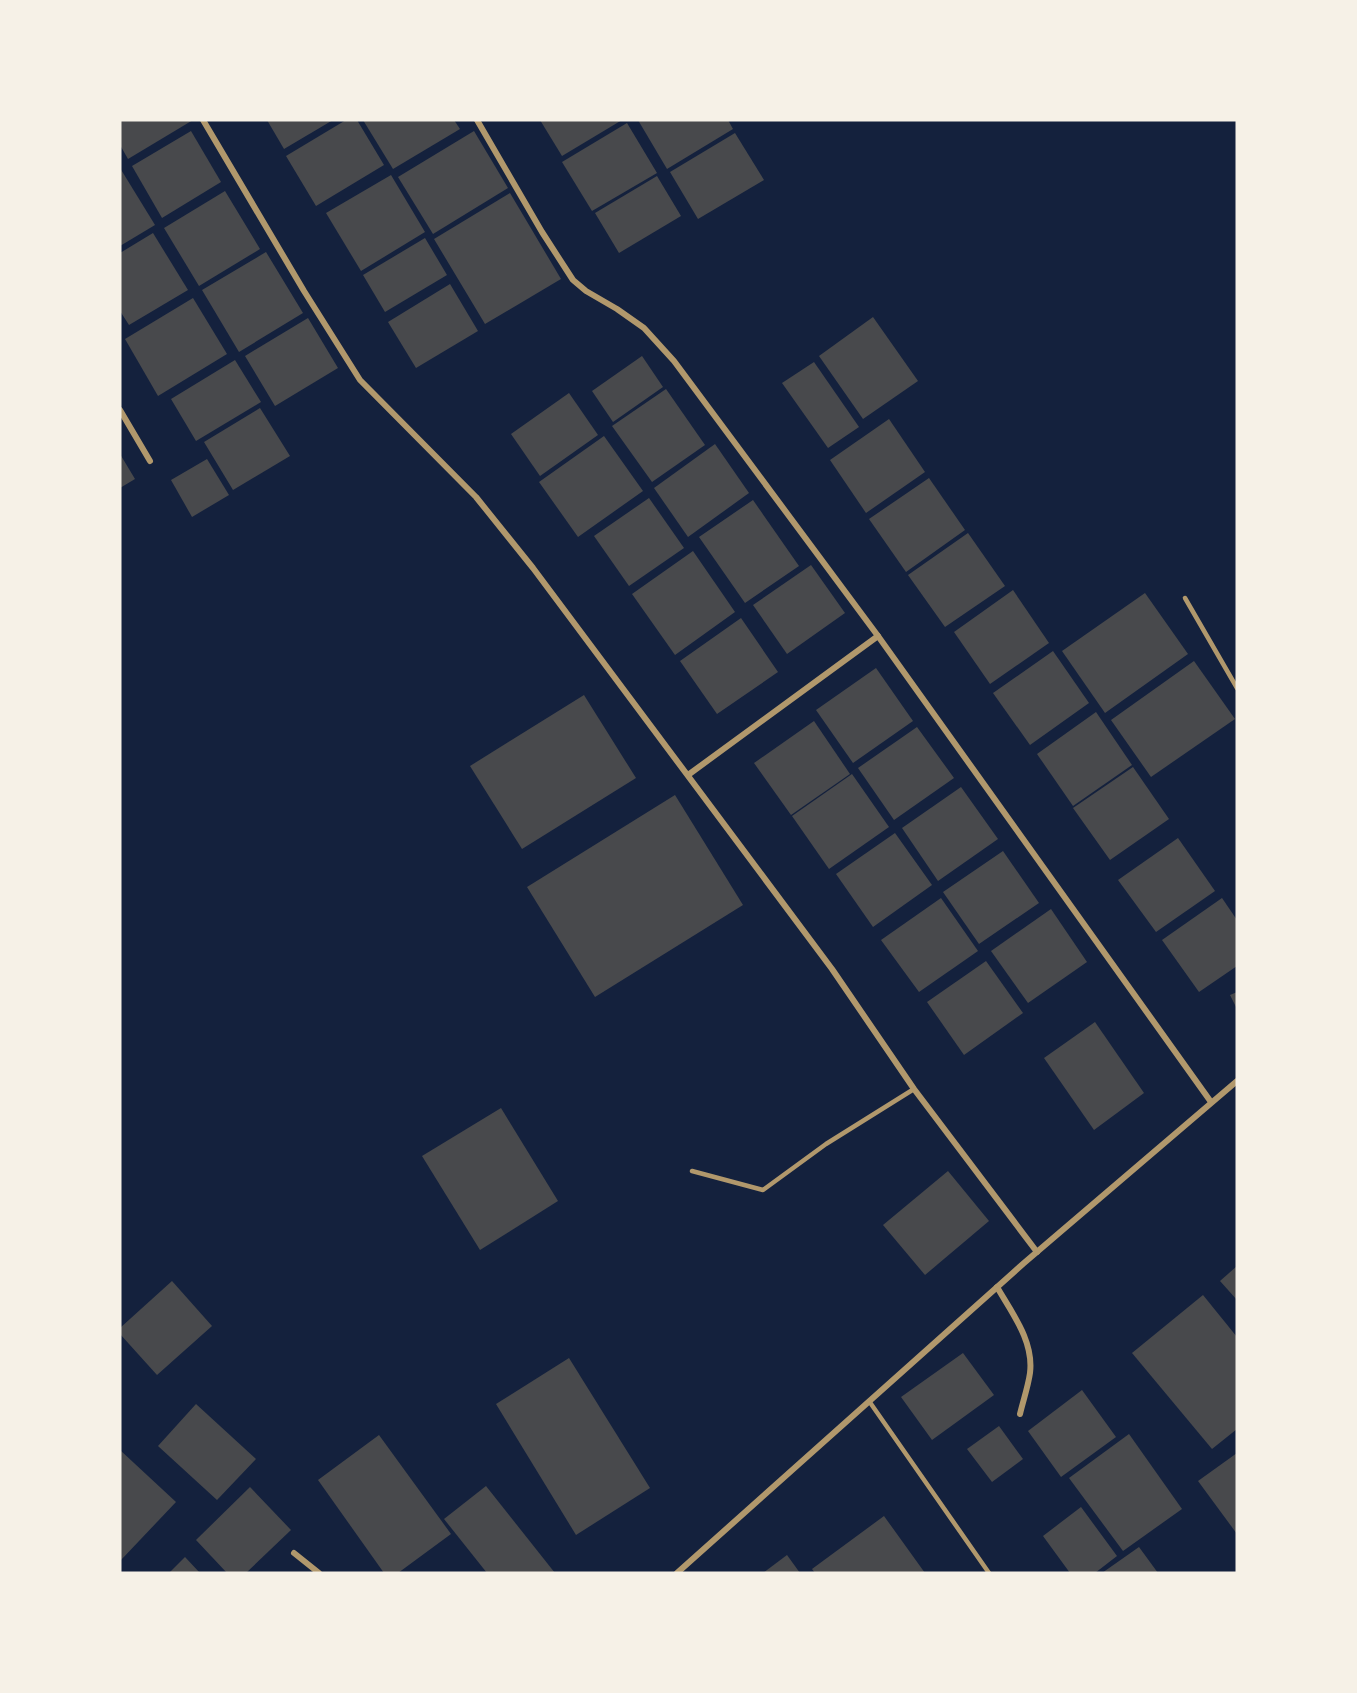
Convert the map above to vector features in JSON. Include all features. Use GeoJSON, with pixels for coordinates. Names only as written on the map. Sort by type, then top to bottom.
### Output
{"type":"FeatureCollection","features":[{"type":"Feature","properties":{"kind":"street"},"geometry":{"type":"LineString","coordinates":[[202,120],[360,380],[476,497],[533,568],[832,969],[914,1089],[1037,1252]]}},
{"type":"Feature","properties":{"kind":"street"},"geometry":{"type":"LineString","coordinates":[[477,120],[542,232],[573,280],[586,291],[644,328],[674,361],[878,636],[1211,1102]]}},
{"type":"Feature","properties":{"kind":"street"},"geometry":{"type":"LineString","coordinates":[[120,410],[150,461]]}},
{"type":"Feature","properties":{"kind":"street"},"geometry":{"type":"LineString","coordinates":[[688,775],[878,636]]}},
{"type":"Feature","properties":{"kind":"street"},"geometry":{"type":"LineString","coordinates":[[677,1573],[997,1287],[1237,1081]]}},
{"type":"Feature","properties":{"kind":"street"},"geometry":{"type":"LineString","coordinates":[[997,1287],[1025,1337],[1030,1356],[1030,1372],[1020,1414]]}},
{"type":"Feature","properties":{"kind":"street"},"geometry":{"type":"LineString","coordinates":[[294,1553],[319,1573]]}},
{"type":"Feature","properties":{"kind":"lane"},"geometry":{"type":"LineString","coordinates":[[1185,598],[1237,688]]}},
{"type":"Feature","properties":{"kind":"lane"},"geometry":{"type":"LineString","coordinates":[[692,1171],[763,1190],[826,1144],[914,1089]]}},
{"type":"Feature","properties":{"kind":"lane"},"geometry":{"type":"LineString","coordinates":[[869,1401],[989,1573]]}},
{"type":"Feature","properties":{"kind":"building"},"geometry":{"type":"Polygon","coordinates":[[[120,120],[193,120],[128,159],[120,145],[120,120]]]}},
{"type":"Feature","properties":{"kind":"building"},"geometry":{"type":"Polygon","coordinates":[[[267,120],[333,120],[284,149],[267,120]]]}},
{"type":"Feature","properties":{"kind":"building"},"geometry":{"type":"Polygon","coordinates":[[[346,120],[357,120],[384,165],[316,206],[286,156],[346,120]]]}},
{"type":"Feature","properties":{"kind":"building"},"geometry":{"type":"Polygon","coordinates":[[[363,120],[454,120],[460,129],[393,169],[363,120]]]}},
{"type":"Feature","properties":{"kind":"building"},"geometry":{"type":"Polygon","coordinates":[[[540,120],[622,120],[562,156],[540,120]]]}},
{"type":"Feature","properties":{"kind":"building"},"geometry":{"type":"Polygon","coordinates":[[[638,120],[728,120],[733,129],[667,169],[638,120]]]}},
{"type":"Feature","properties":{"kind":"building"},"geometry":{"type":"Polygon","coordinates":[[[627,123],[657,173],[592,211],[562,162],[627,123]]]}},
{"type":"Feature","properties":{"kind":"building"},"geometry":{"type":"Polygon","coordinates":[[[191,131],[221,182],[162,218],[132,166],[191,131]]]}},
{"type":"Feature","properties":{"kind":"building"},"geometry":{"type":"Polygon","coordinates":[[[474,131],[508,188],[433,234],[398,177],[474,131]]]}},
{"type":"Feature","properties":{"kind":"building"},"geometry":{"type":"Polygon","coordinates":[[[735,133],[764,180],[698,219],[670,172],[735,133]]]}},
{"type":"Feature","properties":{"kind":"building"},"geometry":{"type":"Polygon","coordinates":[[[120,168],[155,225],[120,246],[120,168]]]}},
{"type":"Feature","properties":{"kind":"building"},"geometry":{"type":"Polygon","coordinates":[[[391,175],[425,232],[361,271],[326,213],[391,175]]]}},
{"type":"Feature","properties":{"kind":"building"},"geometry":{"type":"Polygon","coordinates":[[[657,176],[681,216],[619,253],[595,213],[657,176]]]}},
{"type":"Feature","properties":{"kind":"building"},"geometry":{"type":"Polygon","coordinates":[[[225,191],[260,249],[199,286],[164,228],[225,191]]]}},
{"type":"Feature","properties":{"kind":"building"},"geometry":{"type":"Polygon","coordinates":[[[510,193],[561,279],[485,324],[434,239],[510,193]]]}},
{"type":"Feature","properties":{"kind":"building"},"geometry":{"type":"Polygon","coordinates":[[[153,233],[188,290],[129,325],[120,311],[120,253],[153,233]]]}},
{"type":"Feature","properties":{"kind":"building"},"geometry":{"type":"Polygon","coordinates":[[[425,238],[447,275],[385,312],[363,275],[425,238]]]}},
{"type":"Feature","properties":{"kind":"building"},"geometry":{"type":"Polygon","coordinates":[[[266,252],[303,313],[239,352],[202,290],[266,252]]]}},
{"type":"Feature","properties":{"kind":"building"},"geometry":{"type":"Polygon","coordinates":[[[450,284],[478,331],[416,368],[388,322],[450,284]]]}},
{"type":"Feature","properties":{"kind":"building"},"geometry":{"type":"Polygon","coordinates":[[[193,298],[227,354],[158,396],[125,339],[193,298]]]}},
{"type":"Feature","properties":{"kind":"building"},"geometry":{"type":"Polygon","coordinates":[[[873,317],[918,381],[863,419],[819,356],[873,317]]]}},
{"type":"Feature","properties":{"kind":"building"},"geometry":{"type":"Polygon","coordinates":[[[308,318],[338,368],[275,406],[245,356],[308,318]]]}},
{"type":"Feature","properties":{"kind":"building"},"geometry":{"type":"Polygon","coordinates":[[[642,356],[663,387],[613,422],[592,391],[642,356]]]}},
{"type":"Feature","properties":{"kind":"building"},"geometry":{"type":"Polygon","coordinates":[[[235,360],[261,402],[196,441],[171,399],[235,360]]]}},
{"type":"Feature","properties":{"kind":"building"},"geometry":{"type":"Polygon","coordinates":[[[814,362],[859,427],[828,448],[782,383],[814,362]]]}},
{"type":"Feature","properties":{"kind":"building"},"geometry":{"type":"Polygon","coordinates":[[[666,389],[705,445],[652,482],[612,426],[666,389]]]}},
{"type":"Feature","properties":{"kind":"building"},"geometry":{"type":"Polygon","coordinates":[[[569,393],[598,435],[540,476],[511,434],[569,393]]]}},
{"type":"Feature","properties":{"kind":"building"},"geometry":{"type":"Polygon","coordinates":[[[260,408],[290,456],[233,490],[204,442],[260,408]]]}},
{"type":"Feature","properties":{"kind":"building"},"geometry":{"type":"Polygon","coordinates":[[[889,419],[925,472],[866,513],[830,460],[889,419]]]}},
{"type":"Feature","properties":{"kind":"building"},"geometry":{"type":"Polygon","coordinates":[[[604,436],[643,491],[578,537],[539,482],[604,436]]]}},
{"type":"Feature","properties":{"kind":"building"},"geometry":{"type":"Polygon","coordinates":[[[715,444],[749,493],[688,537],[654,488],[715,444]]]}},
{"type":"Feature","properties":{"kind":"building"},"geometry":{"type":"Polygon","coordinates":[[[120,454],[135,479],[120,488],[120,454]]]}},
{"type":"Feature","properties":{"kind":"building"},"geometry":{"type":"Polygon","coordinates":[[[207,459],[229,495],[192,517],[171,480],[207,459]]]}},
{"type":"Feature","properties":{"kind":"building"},"geometry":{"type":"Polygon","coordinates":[[[929,478],[965,530],[906,572],[869,519],[929,478]]]}},
{"type":"Feature","properties":{"kind":"building"},"geometry":{"type":"Polygon","coordinates":[[[649,498],[684,548],[629,586],[594,536],[649,498]]]}},
{"type":"Feature","properties":{"kind":"building"},"geometry":{"type":"Polygon","coordinates":[[[753,500],[799,566],[745,603],[699,537],[753,500]]]}},
{"type":"Feature","properties":{"kind":"building"},"geometry":{"type":"Polygon","coordinates":[[[968,533],[1005,586],[945,627],[908,575],[968,533]]]}},
{"type":"Feature","properties":{"kind":"building"},"geometry":{"type":"Polygon","coordinates":[[[693,551],[735,612],[675,655],[632,594],[693,551]]]}},
{"type":"Feature","properties":{"kind":"building"},"geometry":{"type":"Polygon","coordinates":[[[811,565],[845,613],[787,654],[753,605],[811,565]]]}},
{"type":"Feature","properties":{"kind":"building"},"geometry":{"type":"Polygon","coordinates":[[[1013,590],[1049,643],[990,684],[954,632],[1013,590]]]}},
{"type":"Feature","properties":{"kind":"building"},"geometry":{"type":"Polygon","coordinates":[[[1145,593],[1188,654],[1105,713],[1062,651],[1145,593]]]}},
{"type":"Feature","properties":{"kind":"building"},"geometry":{"type":"Polygon","coordinates":[[[741,618],[778,672],[717,714],[680,661],[741,618]]]}},
{"type":"Feature","properties":{"kind":"building"},"geometry":{"type":"Polygon","coordinates":[[[1053,651],[1089,703],[1030,745],[993,693],[1053,651]]]}},
{"type":"Feature","properties":{"kind":"building"},"geometry":{"type":"Polygon","coordinates":[[[1194,661],[1235,719],[1151,777],[1111,720],[1194,661]]]}},
{"type":"Feature","properties":{"kind":"building"},"geometry":{"type":"Polygon","coordinates":[[[876,668],[913,721],[853,763],[816,710],[876,668]]]}},
{"type":"Feature","properties":{"kind":"building"},"geometry":{"type":"Polygon","coordinates":[[[584,695],[636,778],[522,849],[470,766],[584,695]]]}},
{"type":"Feature","properties":{"kind":"building"},"geometry":{"type":"Polygon","coordinates":[[[1096,712],[1132,765],[1073,806],[1037,754],[1096,712]]]}},
{"type":"Feature","properties":{"kind":"building"},"geometry":{"type":"Polygon","coordinates":[[[814,721],[850,774],[791,815],[754,763],[814,721]]]}},
{"type":"Feature","properties":{"kind":"building"},"geometry":{"type":"Polygon","coordinates":[[[917,727],[954,778],[894,820],[858,768],[917,727]]]}},
{"type":"Feature","properties":{"kind":"building"},"geometry":{"type":"Polygon","coordinates":[[[1133,767],[1169,819],[1110,860],[1073,808],[1133,767]]]}},
{"type":"Feature","properties":{"kind":"building"},"geometry":{"type":"Polygon","coordinates":[[[852,774],[889,827],[829,869],[792,816],[852,774]]]}},
{"type":"Feature","properties":{"kind":"building"},"geometry":{"type":"Polygon","coordinates":[[[961,787],[998,839],[938,881],[902,828],[961,787]]]}},
{"type":"Feature","properties":{"kind":"building"},"geometry":{"type":"Polygon","coordinates":[[[675,795],[743,905],[595,997],[527,887],[675,795]]]}},
{"type":"Feature","properties":{"kind":"building"},"geometry":{"type":"Polygon","coordinates":[[[895,833],[932,885],[873,927],[836,874],[895,833]]]}},
{"type":"Feature","properties":{"kind":"building"},"geometry":{"type":"Polygon","coordinates":[[[1178,838],[1215,891],[1156,932],[1118,880],[1178,838]]]}},
{"type":"Feature","properties":{"kind":"building"},"geometry":{"type":"Polygon","coordinates":[[[1003,851],[1039,903],[979,944],[943,892],[1003,851]]]}},
{"type":"Feature","properties":{"kind":"building"},"geometry":{"type":"Polygon","coordinates":[[[941,898],[978,951],[919,992],[881,940],[941,898]]]}},
{"type":"Feature","properties":{"kind":"building"},"geometry":{"type":"Polygon","coordinates":[[[1222,898],[1237,920],[1237,966],[1199,992],[1162,940],[1222,898]]]}},
{"type":"Feature","properties":{"kind":"building"},"geometry":{"type":"Polygon","coordinates":[[[1051,909],[1087,962],[1028,1003],[991,951],[1051,909]]]}},
{"type":"Feature","properties":{"kind":"building"},"geometry":{"type":"Polygon","coordinates":[[[986,961],[1023,1013],[964,1055],[927,1002],[986,961]]]}},
{"type":"Feature","properties":{"kind":"building"},"geometry":{"type":"Polygon","coordinates":[[[1237,992],[1237,1009],[1230,995],[1237,992]]]}},
{"type":"Feature","properties":{"kind":"building"},"geometry":{"type":"Polygon","coordinates":[[[1095,1022],[1144,1093],[1094,1130],[1044,1058],[1095,1022]]]}},
{"type":"Feature","properties":{"kind":"building"},"geometry":{"type":"Polygon","coordinates":[[[501,1108],[558,1201],[480,1250],[422,1156],[501,1108]]]}},
{"type":"Feature","properties":{"kind":"building"},"geometry":{"type":"Polygon","coordinates":[[[948,1171],[989,1221],[925,1275],[883,1225],[948,1171]]]}},
{"type":"Feature","properties":{"kind":"building"},"geometry":{"type":"Polygon","coordinates":[[[1237,1266],[1237,1300],[1220,1281],[1237,1266]]]}},
{"type":"Feature","properties":{"kind":"building"},"geometry":{"type":"Polygon","coordinates":[[[172,1281],[212,1326],[157,1375],[120,1334],[120,1328],[172,1281]]]}},
{"type":"Feature","properties":{"kind":"building"},"geometry":{"type":"Polygon","coordinates":[[[1203,1295],[1237,1337],[1237,1429],[1212,1449],[1132,1353],[1203,1295]]]}},
{"type":"Feature","properties":{"kind":"building"},"geometry":{"type":"Polygon","coordinates":[[[963,1353],[994,1395],[932,1440],[901,1397],[963,1353]]]}},
{"type":"Feature","properties":{"kind":"building"},"geometry":{"type":"Polygon","coordinates":[[[569,1358],[650,1488],[576,1535],[496,1404],[569,1358]]]}},
{"type":"Feature","properties":{"kind":"building"},"geometry":{"type":"Polygon","coordinates":[[[1082,1390],[1116,1437],[1061,1477],[1028,1431],[1082,1390]]]}},
{"type":"Feature","properties":{"kind":"building"},"geometry":{"type":"Polygon","coordinates":[[[196,1404],[256,1459],[217,1500],[158,1446],[196,1404]]]}},
{"type":"Feature","properties":{"kind":"building"},"geometry":{"type":"Polygon","coordinates":[[[999,1426],[1023,1459],[992,1482],[967,1449],[999,1426]]]}},
{"type":"Feature","properties":{"kind":"building"},"geometry":{"type":"Polygon","coordinates":[[[1129,1434],[1182,1509],[1123,1551],[1069,1478],[1129,1434]]]}},
{"type":"Feature","properties":{"kind":"building"},"geometry":{"type":"Polygon","coordinates":[[[379,1435],[451,1534],[398,1573],[384,1573],[318,1480],[379,1435]]]}},
{"type":"Feature","properties":{"kind":"building"},"geometry":{"type":"Polygon","coordinates":[[[120,1450],[176,1502],[121,1560],[120,1558],[120,1450]]]}},
{"type":"Feature","properties":{"kind":"building"},"geometry":{"type":"Polygon","coordinates":[[[1237,1453],[1237,1534],[1198,1481],[1237,1453]]]}},
{"type":"Feature","properties":{"kind":"building"},"geometry":{"type":"Polygon","coordinates":[[[486,1486],[555,1573],[487,1573],[444,1519],[486,1486]]]}},
{"type":"Feature","properties":{"kind":"building"},"geometry":{"type":"Polygon","coordinates":[[[250,1487],[291,1530],[246,1573],[227,1573],[196,1540],[250,1487]]]}},
{"type":"Feature","properties":{"kind":"building"},"geometry":{"type":"Polygon","coordinates":[[[1081,1507],[1117,1556],[1095,1573],[1070,1573],[1043,1536],[1081,1507]]]}},
{"type":"Feature","properties":{"kind":"building"},"geometry":{"type":"Polygon","coordinates":[[[884,1516],[925,1573],[815,1573],[812,1569],[884,1516]]]}},
{"type":"Feature","properties":{"kind":"building"},"geometry":{"type":"Polygon","coordinates":[[[1139,1547],[1158,1573],[1102,1573],[1139,1547]]]}},
{"type":"Feature","properties":{"kind":"building"},"geometry":{"type":"Polygon","coordinates":[[[787,1555],[800,1573],[763,1573],[787,1555]]]}},
{"type":"Feature","properties":{"kind":"building"},"geometry":{"type":"Polygon","coordinates":[[[185,1557],[200,1573],[169,1573],[185,1557]]]}}]}
